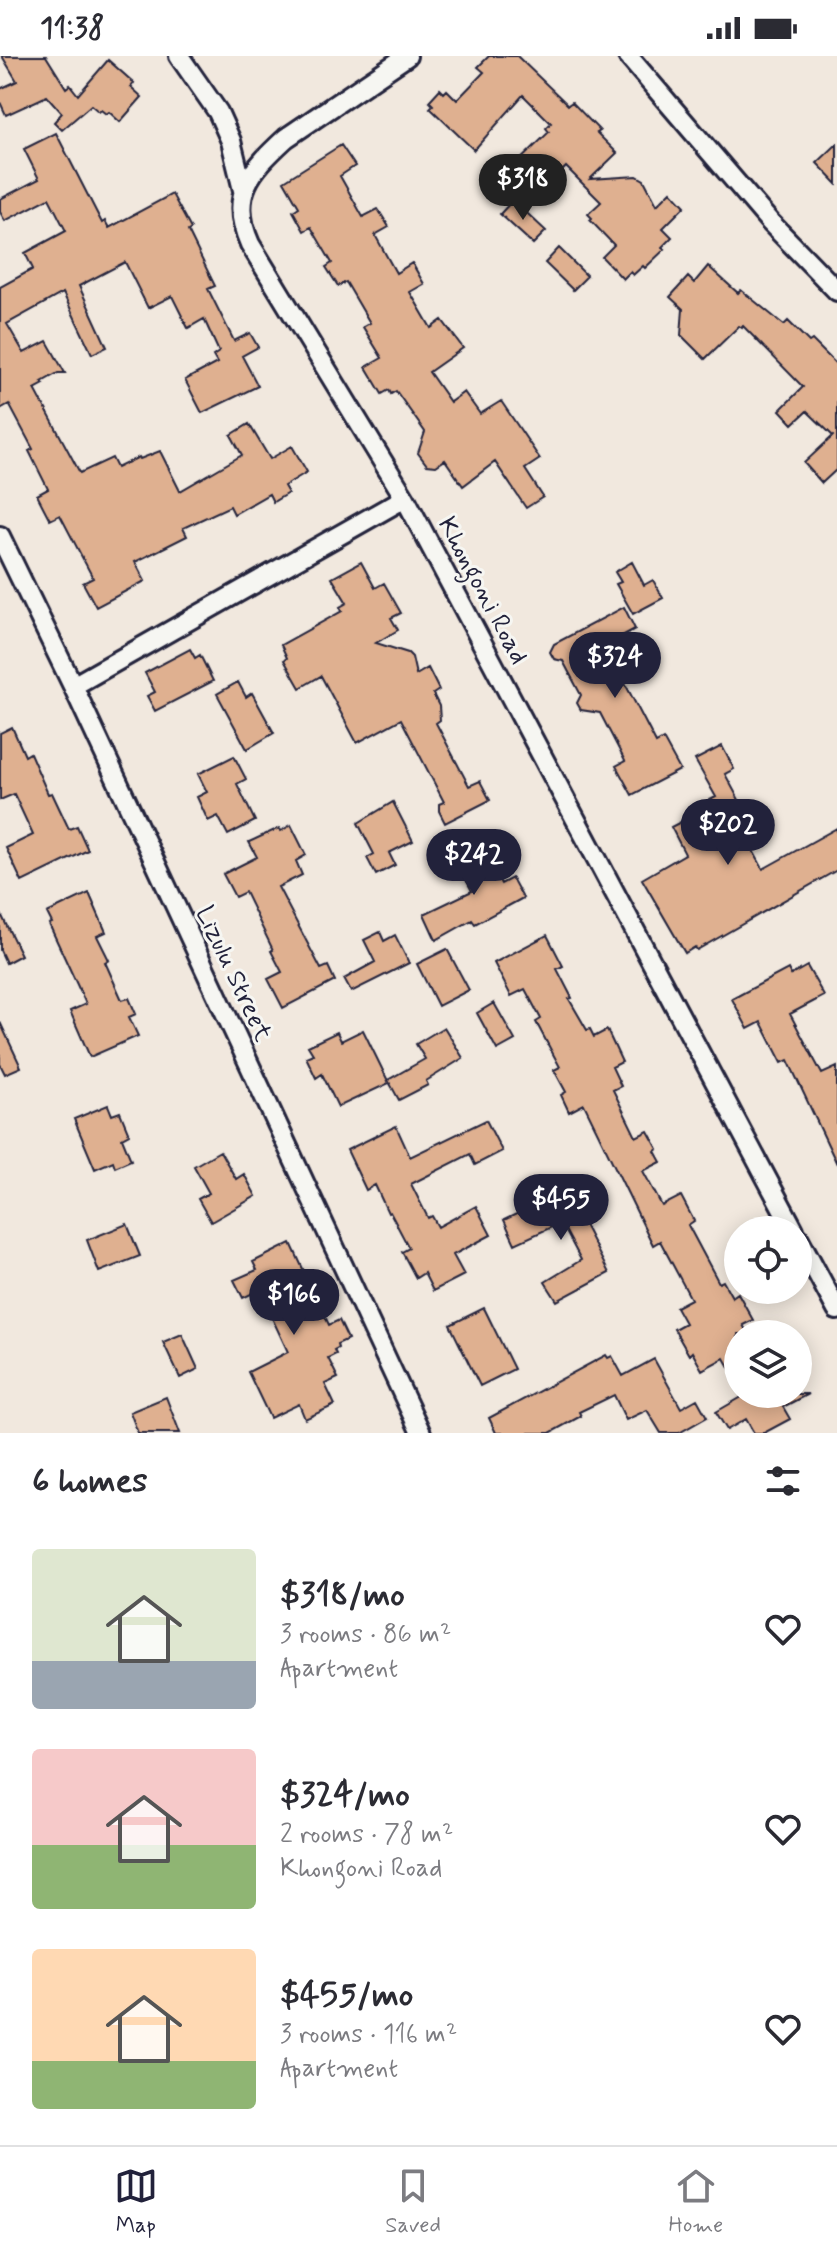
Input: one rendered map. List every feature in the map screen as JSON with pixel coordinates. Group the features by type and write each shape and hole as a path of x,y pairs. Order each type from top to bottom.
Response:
{"street":[{"name":"Khongoni Road","path":"179,56 218,112 231,141 243,190 240,208 242,225 250,244 405,498 787,1216"},
{"path":"243,190 254,171 286,138 407,56"},
{"path":"628,56 770,222 837,291"},
{"path":"73,686 405,498"},
{"name":"Lizulu Street","path":"0,536 421,1433"},
{"path":"812,1263 837,1310"}],"building":[{"path":"2,56 46,56 66,88 70,85 78,95 108,60 134,83 131,87 142,97 120,122 109,112 99,112 91,105 62,130 54,122 62,113 47,96 6,115 0,102 0,89 17,81"},
{"path":"489,56 517,56 568,105 572,102 600,131 597,133 617,153 590,179 637,176 644,180 657,205 671,191 685,206 663,228 672,237 662,247 665,249 645,268 643,266 633,275 630,272 623,279 602,257 614,245 588,214 601,202 566,167 538,196 511,169 549,132 546,128 551,123 523,95 474,150 430,108 433,105 429,101 440,89 444,93 447,90 457,100 484,72 478,67"},
{"path":"56,133 102,223 105,221 109,228 172,194 191,229 188,231 215,286 208,289 234,341 250,333 258,347 242,356 258,386 202,413 185,380 217,363 213,356 219,352 204,319 188,328 172,296 148,308 125,262 79,286 107,347 92,354 63,293 7,324 24,353 47,341 65,373 58,373 35,389 80,473 112,458 117,468 160,451 180,491 242,455 231,435 249,424 270,459 292,446 307,472 284,486 288,493 273,502 269,494 234,514 230,506 183,528 187,536 135,562 145,581 96,607 83,583 93,578 60,515 50,520 37,495 48,489 29,451 33,449 9,404 0,409 0,287 33,269 25,253 66,231 49,198 5,221 0,212 0,199 39,179 24,149"},
{"path":"837,144 837,184 817,163"},
{"path":"341,145 355,166 340,176 363,217 378,209 389,227 375,235 396,273 412,263 424,284 410,292 431,328 442,320 463,348 429,372 450,402 464,392 480,414 501,401 540,459 525,469 543,497 526,508 495,462 463,486 445,460 436,466 427,465 418,453 425,432 396,391 391,394 389,390 382,394 366,367 382,358 363,327 370,323 346,282 338,286 326,267 332,263 311,227 304,231 293,211 299,207 284,181"},
{"path":"513,200 546,231 533,244 500,214"},
{"path":"559,248 587,276 573,290 545,263"},
{"path":"708,266 738,293 741,290 784,325 788,321 837,365 837,469 822,483 804,463 833,436 807,411 793,424 780,410 803,387 743,326 739,326 705,359 681,335 683,309 670,297 688,277 694,283"},
{"path":"361,562 375,588 384,583 401,613 391,618 398,630 376,643 408,653 416,675 428,668 439,690 433,694 439,706 440,720 436,723 469,786 480,781 490,800 445,823 439,811 439,804 444,802 401,719 357,743 321,676 300,688 284,660 287,658 281,645 342,611 340,607 347,603 332,578"},
{"path":"632,562 644,585 653,580 663,598 633,614 616,584 621,582 615,572"},
{"path":"624,607 635,629 605,645 656,743 663,739 680,770 632,795 616,766 625,761 600,713 581,710 577,703 581,695 563,661 554,659 550,652 554,644"},
{"path":"190,649 195,658 200,655 213,681 155,711 147,696 155,692 145,673"},
{"path":"238,682 246,697 252,693 274,733 247,749 217,694"},
{"path":"12,727 25,756 30,753 48,794 52,793 69,829 77,826 88,850 22,882 6,848 33,835 14,794 0,800 0,733"},
{"path":"722,746 734,769 725,774 752,824 742,830 763,869 837,828 837,870 697,950 695,947 685,953 642,879 685,854 671,827 702,811 700,805 716,797 695,760"},
{"path":"234,756 246,779 237,784 255,821 228,835 218,816 208,821 197,797 207,792 198,774"},
{"path":"393,802 413,841 389,853 395,865 376,875 367,858 374,854 358,823"},
{"path":"291,825 306,855 296,861 302,875 278,887 321,969 328,966 335,981 283,1008 268,979 282,972 273,950 245,892 235,897 223,874 257,857 249,842"},
{"path":"482,848 501,884 512,878 523,898 475,924 472,920 436,940 424,914 472,891 456,861"},
{"path":"89,893 106,932 97,936 109,960 105,962 122,1000 129,998 136,1014 129,1017 138,1036 90,1057 70,1011 86,1004 49,924 52,923 47,913"},
{"path":"0,912 21,955 6,963 0,950"},
{"path":"380,932 384,941 395,935 409,963 351,992 344,979 375,962 364,940"},
{"path":"547,935 563,966 557,969 572,998 569,999 587,1030 590,1029 594,1037 607,1030 622,1062 612,1067 621,1086 613,1090 636,1137 648,1131 658,1149 655,1151 661,1162 643,1171 662,1206 681,1196 694,1221 688,1225 719,1283 724,1283 724,1304 744,1304 753,1320 724,1320 724,1358 702,1370 692,1352 689,1355 674,1329 685,1323 676,1307 691,1299 660,1241 653,1245 584,1104 569,1112 561,1095 566,1092 554,1070 560,1067 536,1022 541,1019 525,989 511,996 494,963"},
{"path":"447,949 469,990 438,1006 417,964"},
{"path":"807,966 824,996 790,1014 822,1074 837,1067 837,1164 788,1060 782,1063 761,1022 748,1029 732,999 788,969 791,975"},
{"path":"494,1003 515,1040 497,1050 477,1013"},
{"path":"0,1022 21,1067 5,1074 0,1064"},
{"path":"444,1027 463,1058 426,1081 428,1085 399,1100 388,1080 425,1059 416,1044"},
{"path":"363,1030 389,1083 338,1107 322,1074 316,1078 306,1057 313,1054 308,1046 337,1032 341,1041"},
{"path":"108,1105 112,1115 120,1112 129,1134 122,1138 131,1160 115,1167 113,1161 95,1169 74,1119"},
{"path":"486,1120 502,1151 475,1165 470,1154 411,1184 428,1218 432,1216 438,1227 476,1206 491,1235 453,1255 464,1275 433,1291 424,1273 416,1278 402,1252 409,1248 390,1212 375,1185 366,1190 347,1150 396,1126 410,1157"},
{"path":"220,1151 236,1179 244,1174 256,1196 211,1222 198,1199 209,1193 194,1166"},
{"path":"566,1190 609,1273 557,1301 545,1282 581,1260 564,1228 561,1230 558,1224 515,1244 504,1220"},
{"path":"127,1224 140,1256 99,1272 87,1240"},
{"path":"291,1243 329,1325 339,1320 348,1339 337,1344 336,1354 328,1358 338,1378 325,1384 335,1405 305,1419 299,1404 270,1418 248,1372 288,1352 259,1290 243,1298 234,1280 257,1270 253,1262"},
{"path":"484,1308 514,1369 480,1386 450,1325"},
{"path":"182,1334 198,1369 180,1378 163,1342"},
{"path":"606,1355 608,1358 612,1356 623,1376 654,1359 681,1408 697,1399 707,1417 679,1433 661,1433 647,1410 626,1420 614,1395 579,1412 581,1416 550,1433 496,1433 489,1418"},
{"path":"166,1397 180,1433 138,1433 130,1412"},
{"path":"724,1407 784,1408 790,1419 764,1433 754,1433 746,1419 727,1430 716,1412"}]}
